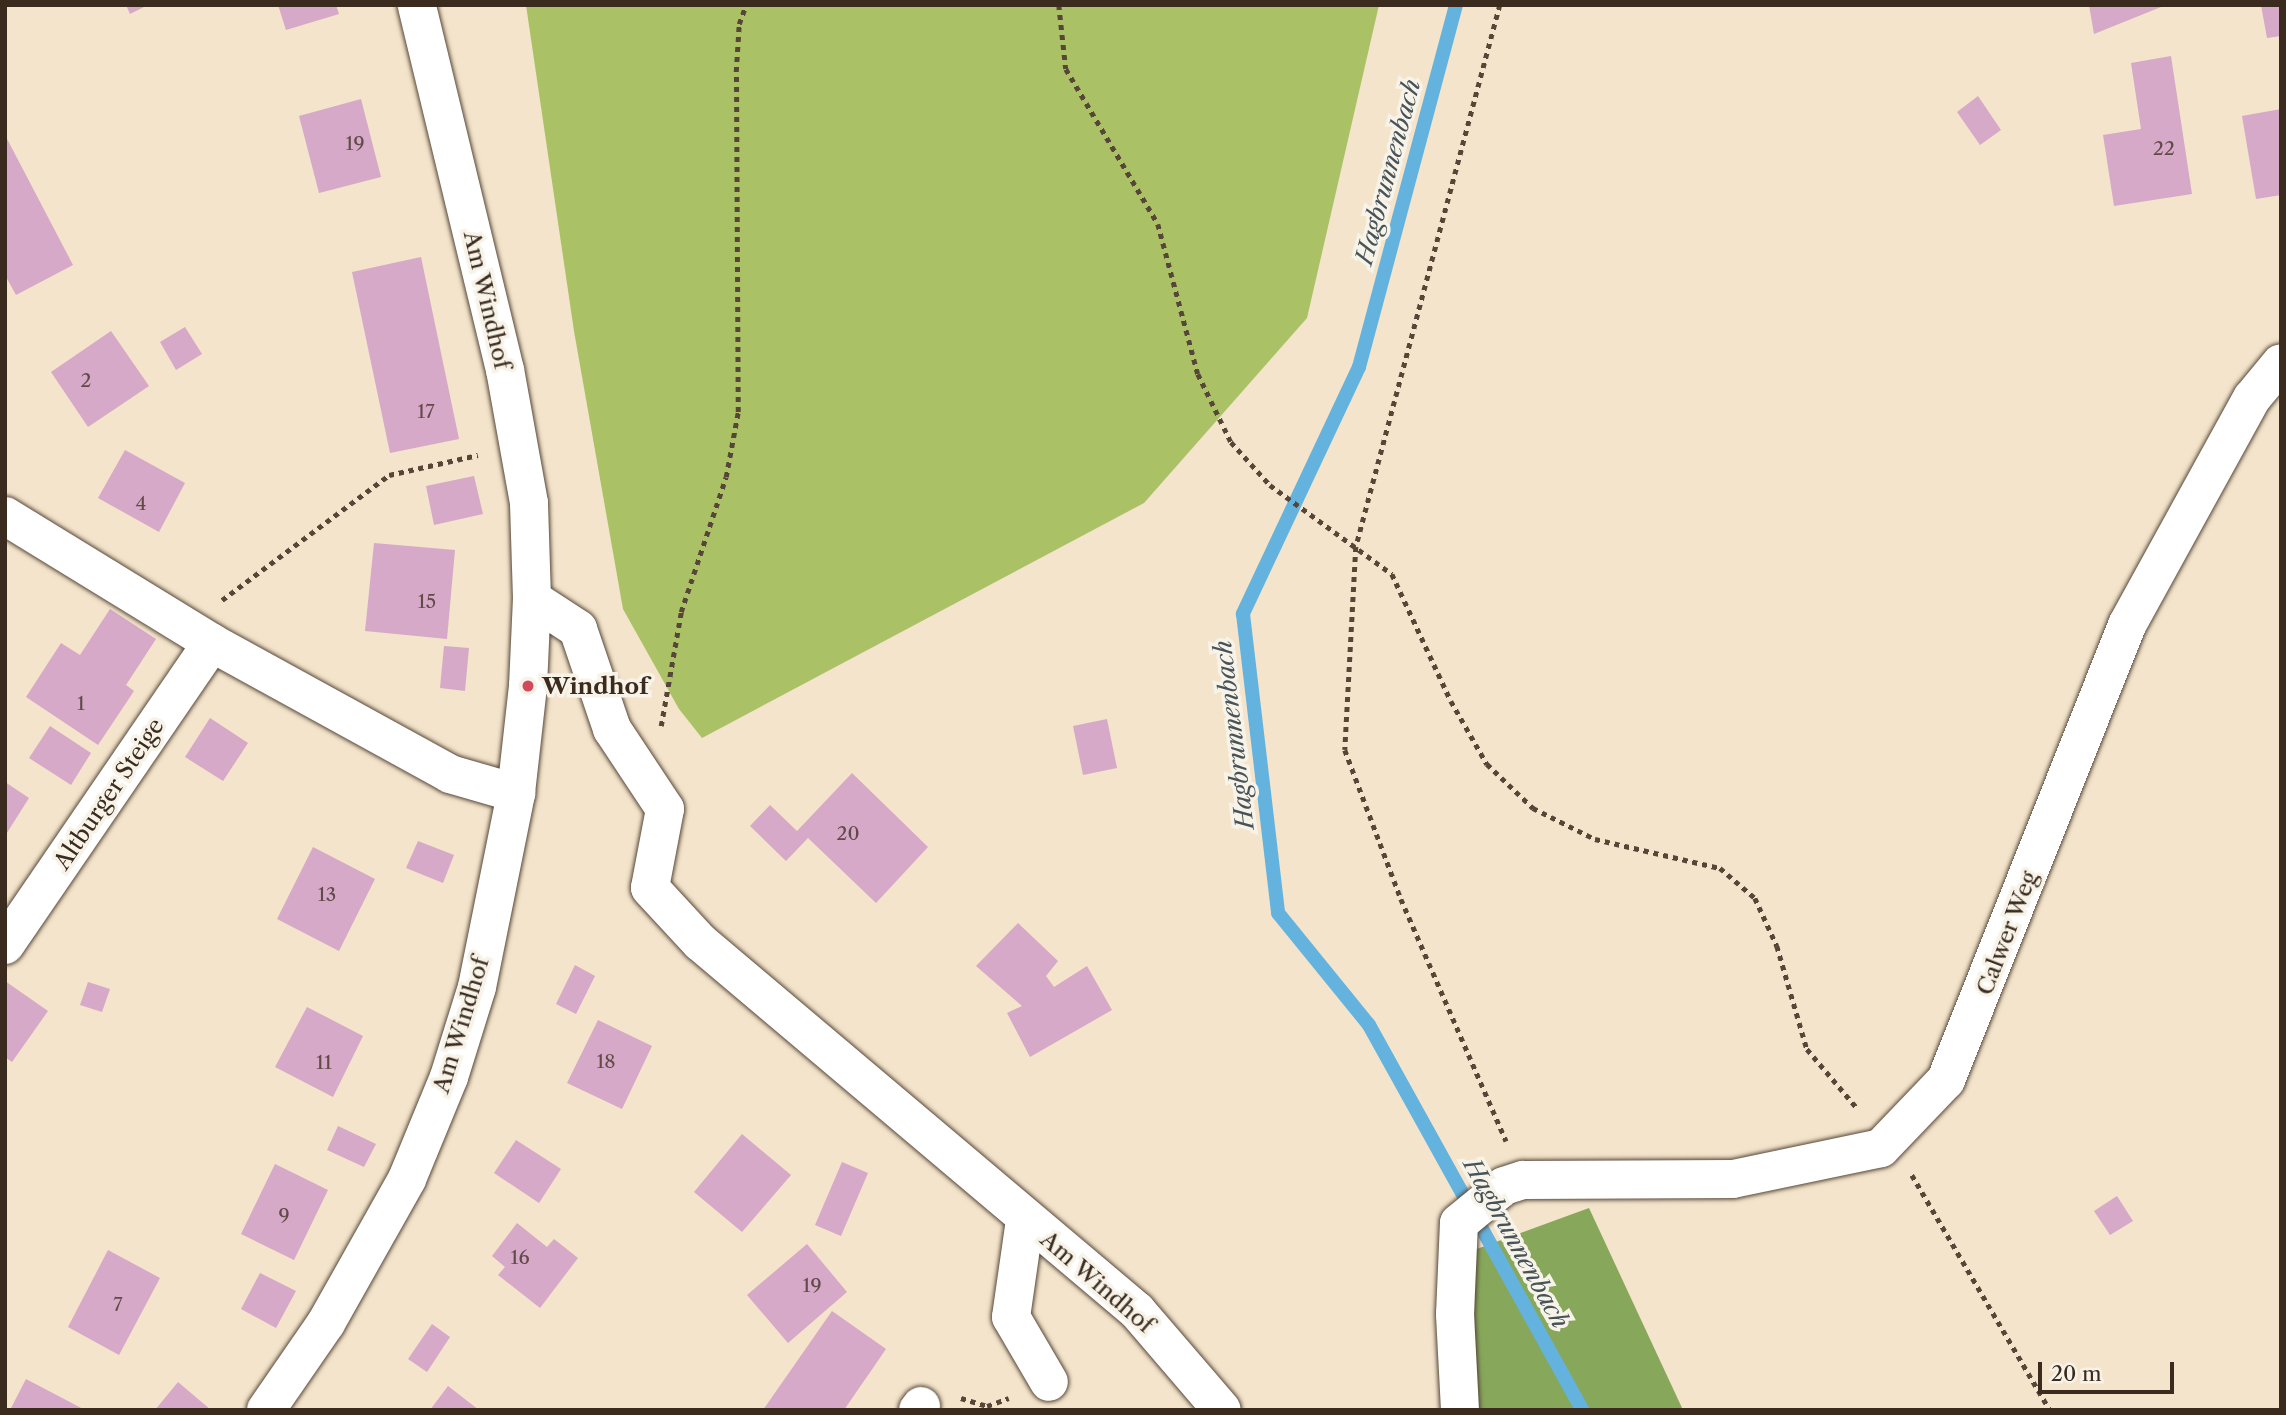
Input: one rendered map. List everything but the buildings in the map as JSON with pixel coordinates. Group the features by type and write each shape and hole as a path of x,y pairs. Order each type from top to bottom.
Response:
{"street":[{"name":"Am Windhof","path":"266,1410 326,1323 407,1179 449,1077 477,987 516,793 532,599 529,502 519,446 417,5"},
{"name":"Calwer Weg","path":"1514,1183 1733,1179 1881,1147 1897,1127 1946,1080 2127,625 2252,398 2281,363"},
{"path":"5,516 204,638 450,774 516,793"},
{"name":"Am Windhof","path":"532,599 578,629 612,729 665,809 650,888 700,942 1025,1220 1137,1311 1222,1410"},
{"name":"Altburger Steige","path":"5,945 204,638"},
{"path":"1460,1410 1455,1314 1459,1223 1514,1183"},
{"name":"Am Windhof","path":"1025,1220 1011,1317 1049,1382"}],"path":[{"path":"624,747 663,725 681,612 726,477 738,412 735,96 739,24 746,5"},
{"path":"1059,5 1066,69 1158,224 1198,374 1231,442 1270,485 1392,573 1451,701 1487,764 1533,808 1595,839 1720,868 1755,898 1777,946 1807,1049 1863,1116 1897,1127 1913,1179 2050,1410"},
{"path":"1500,5 1356,547 1345,750 1514,1183"},
{"path":"204,638 218,604 389,475 519,446"},
{"path":"931,1404 987,1406 1049,1382"}],"green space":[{"path":"526,5 1379,5 1307,318 1144,503 702,738 679,709 623,609 574,331"},
{"path":"1589,1208 1683,1410 1476,1410 1474,1250"}],"waterway":[{"name":"Hagbrunnenbach","path":"1456,5 1359,367 1243,614 1278,913 1369,1025 1582,1410"}],"place":[{"name":"Windhof","path":"528,686"}]}
